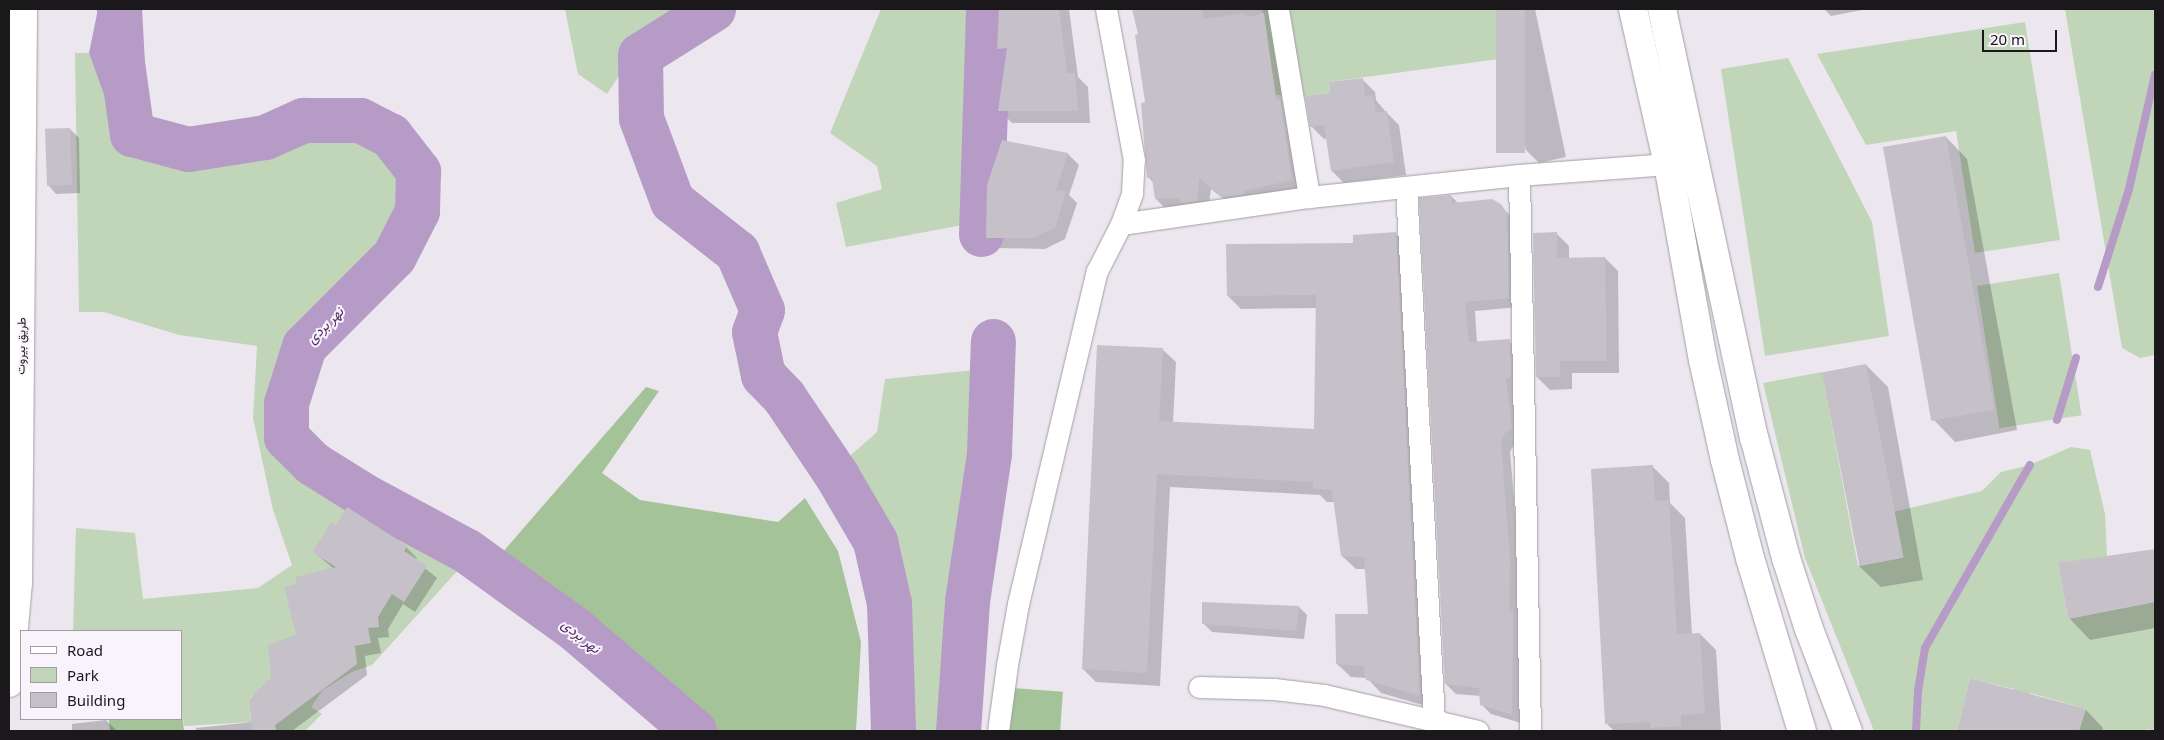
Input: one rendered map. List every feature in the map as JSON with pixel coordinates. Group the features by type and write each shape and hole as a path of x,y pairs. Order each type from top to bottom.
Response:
{"main road":[{"name":"طريق بيروت","path":"9,683 18,583 23,9"},
{"path":"1633,9 1668,164 1703,360 1725,460 1750,558 1802,731"},
{"path":"1662,9 1754,437 1789,567 1809,629 1848,731"}],"street":[{"path":"998,731 1018,604 1097,271 1111,239 1121,224 1132,193 1134,160 1106,9"},
{"path":"1278,9 1308,197"},
{"path":"1121,224 1308,197 1519,175 1668,164"},
{"path":"1519,175 1530,731"},
{"path":"1406,187 1434,721"},
{"path":"1199,687 1235,686 1307,692 1478,731"}],"green space":[{"path":"565,9 689,9 636,50 607,94 578,74"},
{"path":"881,9 983,9 978,222 846,247 836,203 882,189 877,166 830,133"},
{"path":"1262,9 1496,9 1506,58 1329,82 1330,93 1306,96 1276,95"},
{"path":"2065,9 2155,9 2155,355 2140,358 2122,348"},
{"path":"2025,22 2060,240 1975,253 1956,131 1866,145 1817,54"},
{"path":"75,53 89,53 119,133 188,149 265,137 303,120 360,120 390,135 418,171 417,211 394,256 304,346 295,346 278,437 282,463 311,473 469,558 372,665 352,672 323,690 311,707 322,714 305,731 276,731 275,725 322,690 252,696 249,700 251,722 184,726 182,711 182,630 73,630 76,528 135,533 143,599 258,588 292,565 273,510 253,418 257,346 179,335 104,312 79,312"},
{"path":"1788,58 1872,222 1889,336 1765,356 1721,69"},
{"path":"2059,273 2082,415 2000,428 1977,286"},
{"path":"985,369 956,601 946,731 895,731 893,606 876,531 834,470 877,432 885,379"},
{"path":"1822,372 1858,566 1902,558 1893,512 1982,491 2001,472 2030,465 2071,447 2090,450 2105,514 2107,556 2058,564 2068,619 2155,602 2155,731 2148,729 2147,731 2079,731 2086,709 2030,693 2020,731 2003,731 2014,689 1970,678 1957,731 1874,731 1805,558 1763,383"},
{"path":"646,387 659,391 602,473 640,500 778,522 805,498 838,551 861,642 856,731 717,731 501,554"},
{"path":"1011,688 1063,692 1060,731 1008,731"},
{"path":"182,713 184,731 110,731 109,720 182,720"}],"shaded area":[{"path":"98,9 119,9 122,63 132,134 188,149 118,133 89,53"}],"building":[{"path":"999,9 1059,9 1067,73 1075,73 1078,111 998,111 1007,48 997,49"},
{"path":"1132,9 1202,9 1204,19 1243,13 1250,17 1264,13 1276,100 1280,100 1292,180 1244,191 1244,194 1222,197 1199,178 1197,201 1180,203 1179,198 1155,199 1152,178 1147,178 1141,103 1145,102 1135,35 1138,34"},
{"path":"1496,9 1525,9 1525,153 1496,153"},
{"path":"1363,78 1365,96 1373,95 1376,113 1387,111 1394,162 1331,171 1324,125 1310,127 1305,96 1330,93 1329,82"},
{"path":"70,128 72,185 47,186 45,129"},
{"path":"1946,136 1994,410 1931,421 1883,147"},
{"path":"1002,140 1068,153 1056,190 1066,191 1055,228 1033,238 986,238 987,185"},
{"path":"1451,195 1452,203 1492,199 1501,204 1507,213 1509,298 1465,302 1469,342 1510,339 1511,378 1506,378 1512,428 1505,433 1501,442 1510,558 1509,611 1513,611 1512,715 1480,705 1479,688 1445,684 1419,198"},
{"path":"1396,232 1420,696 1366,680 1363,666 1336,664 1335,614 1368,614 1364,557 1341,556 1332,490 1313,489 1313,482 1157,474 1147,673 1082,669 1097,345 1163,348 1159,421 1314,429 1316,295 1227,296 1226,244 1353,243 1353,235"},
{"path":"1557,232 1557,258 1605,257 1607,361 1560,361 1560,377 1536,377 1533,233"},
{"path":"1866,364 1904,557 1859,566 1822,373"},
{"path":"1653,465 1655,501 1669,500 1677,634 1700,633 1705,714 1681,715 1681,726 1650,728 1650,722 1605,724 1591,469"},
{"path":"347,507 407,546 404,551 427,566 404,602 392,594 378,617 379,627 368,628 371,643 355,646 357,664 275,725 276,731 252,731 249,700 271,677 268,645 296,635 284,587 297,584 295,577 336,567 312,552 331,523 336,525"},
{"path":"2155,549 2155,602 2068,619 2058,563"},
{"path":"1202,602 1299,606 1296,631 1202,624"},
{"path":"1970,678 2086,709 2079,731 1957,731"}],"waterway":[{"name":"نهر بردى","path":"119,9 122,63 132,134 188,149 265,137 303,120 360,120 390,135 418,171 417,211 394,256 304,346 286,403 286,437 312,463 363,495 467,551 575,629 694,731"},
{"path":"713,9 640,55 641,118 672,201 737,252 762,310 754,332 763,375 784,397 837,476 875,541 889,603 893,731"},
{"path":"981,234 988,9"},
{"path":"2098,287 2129,189 2155,75"},
{"path":"958,731 967,601 989,453 993,341"},
{"path":"2057,420 2076,358"},
{"path":"1916,731 1918,691 1925,648 2030,465"}]}
